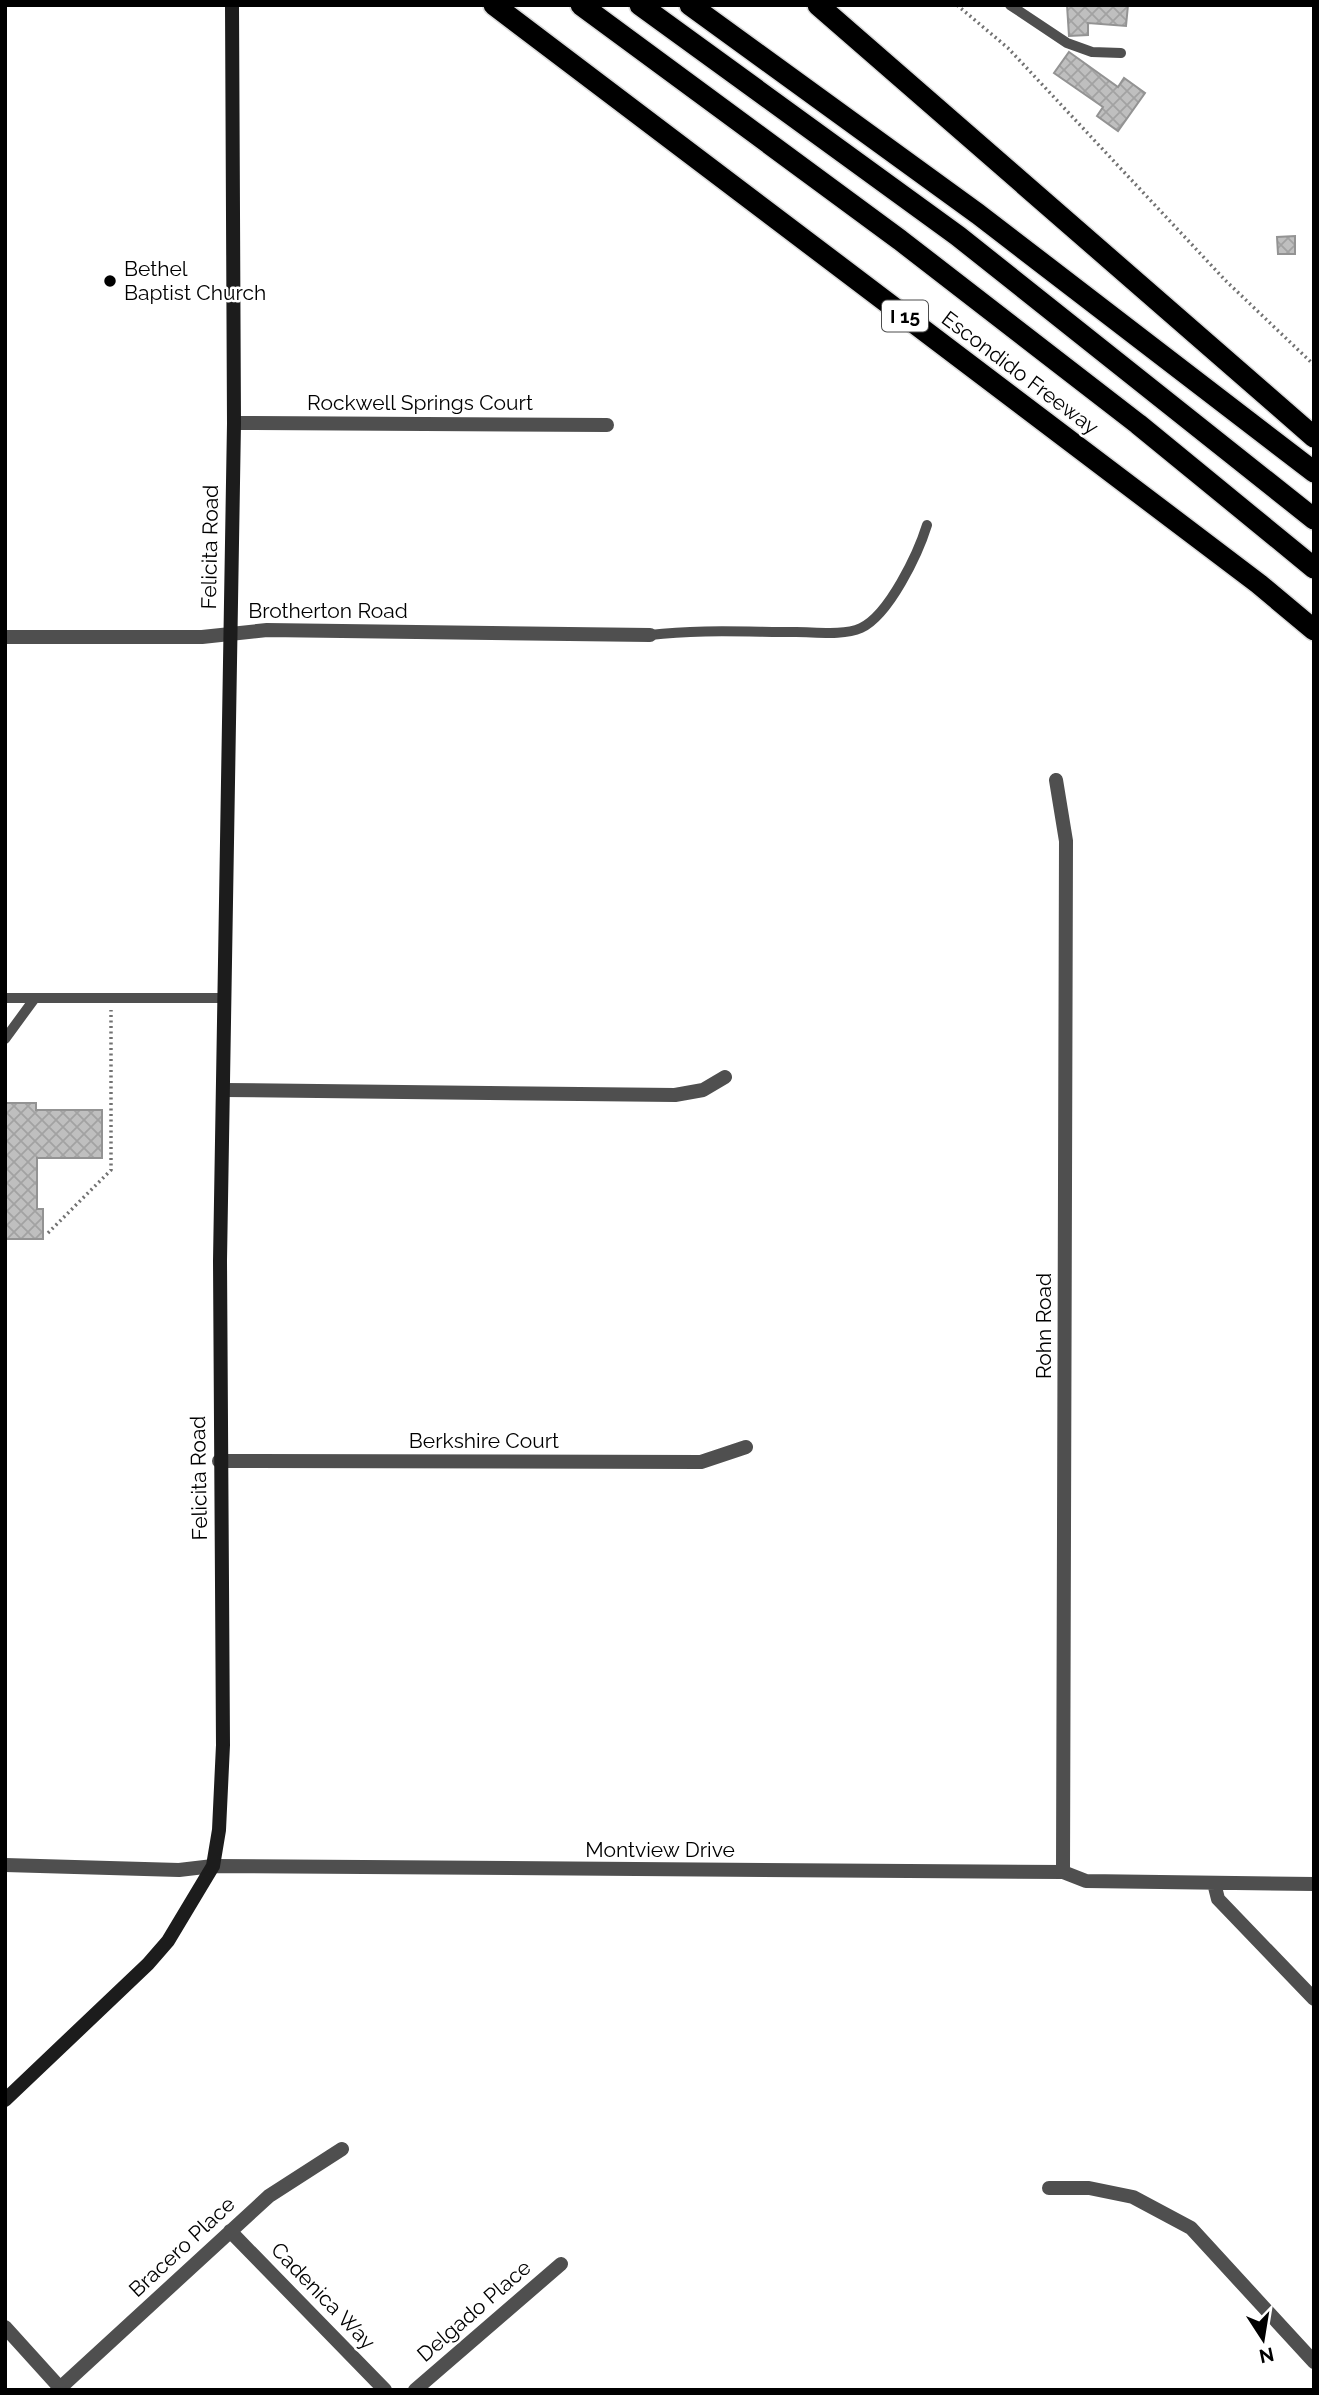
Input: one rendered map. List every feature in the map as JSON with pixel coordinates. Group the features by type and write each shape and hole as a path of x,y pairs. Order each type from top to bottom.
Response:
{"highway":[{"name":"Escondido Freeway","path":"494,5 1259,584 1314,630"},
{"path":"581,5 900,240 1138,424 1314,568"},
{"path":"640,5 958,236 1314,519"},
{"path":"690,5 978,214 1314,472"},
{"path":"818,5 1314,436"}],"main road":[{"name":"Felicita Road","path":"214,1866 219,1830 225,1657 219,1461 234,423 232,5"},
{"path":"5,2099 148,1964 168,1941 214,1866"}],"street":[{"name":"Rockwell Springs Court","path":"234,423 607,425"},
{"name":"Brotherton Road","path":"5,637 202,637 267,630 650,635"},
{"name":"Rohn Road","path":"1056,780 1066,841 1063,1872"},
{"path":"223,1090 675,1095 703,1090 725,1077"},
{"name":"Berkshire Court","path":"219,1461 701,1462 746,1447"},
{"name":"Montview Drive","path":"5,1865 178,1870 214,1866 1063,1872 1086,1881 1314,1884"},
{"path":"1214,1883 1218,1899 1314,1999"},
{"name":"Bracero Place","path":"61,2389 269,2196 342,2149"},
{"path":"1049,2188 1089,2188 1133,2197 1191,2228 1314,2362"},
{"name":"Cadenica Way","path":"230,2231 385,2390"},
{"name":"Delgado Place","path":"415,2390 561,2264"},
{"path":"5,2328 61,2389"}],"lane":[{"path":"1010,5 1067,43 1092,52 1122,52"},
{"path":"650,635 681,631 829,632 860,629 876,618 901,582 920,547 928,525"},
{"path":"5,998 225,998"},
{"path":"5,1039 35,998"}],"path":[{"path":"957,5 1008,47 1225,280 1314,365"},
{"path":"48,1233 111,1170 110,998"}],"building":[{"path":"1067,5 1128,5 1126,26 1088,23 1088,35 1069,36"},
{"path":"1069,52 1118,87 1124,78 1145,93 1118,131 1097,116 1103,107 1054,73"},
{"path":"1295,236 1295,254 1278,254 1277,237"},
{"path":"5,1103 36,1103 36,1110 102,1110 102,1158 37,1158 37,1209 43,1209 43,1239 5,1239"}],"place":[{"name":"Bethel Baptist Church","path":"110,281"}]}
